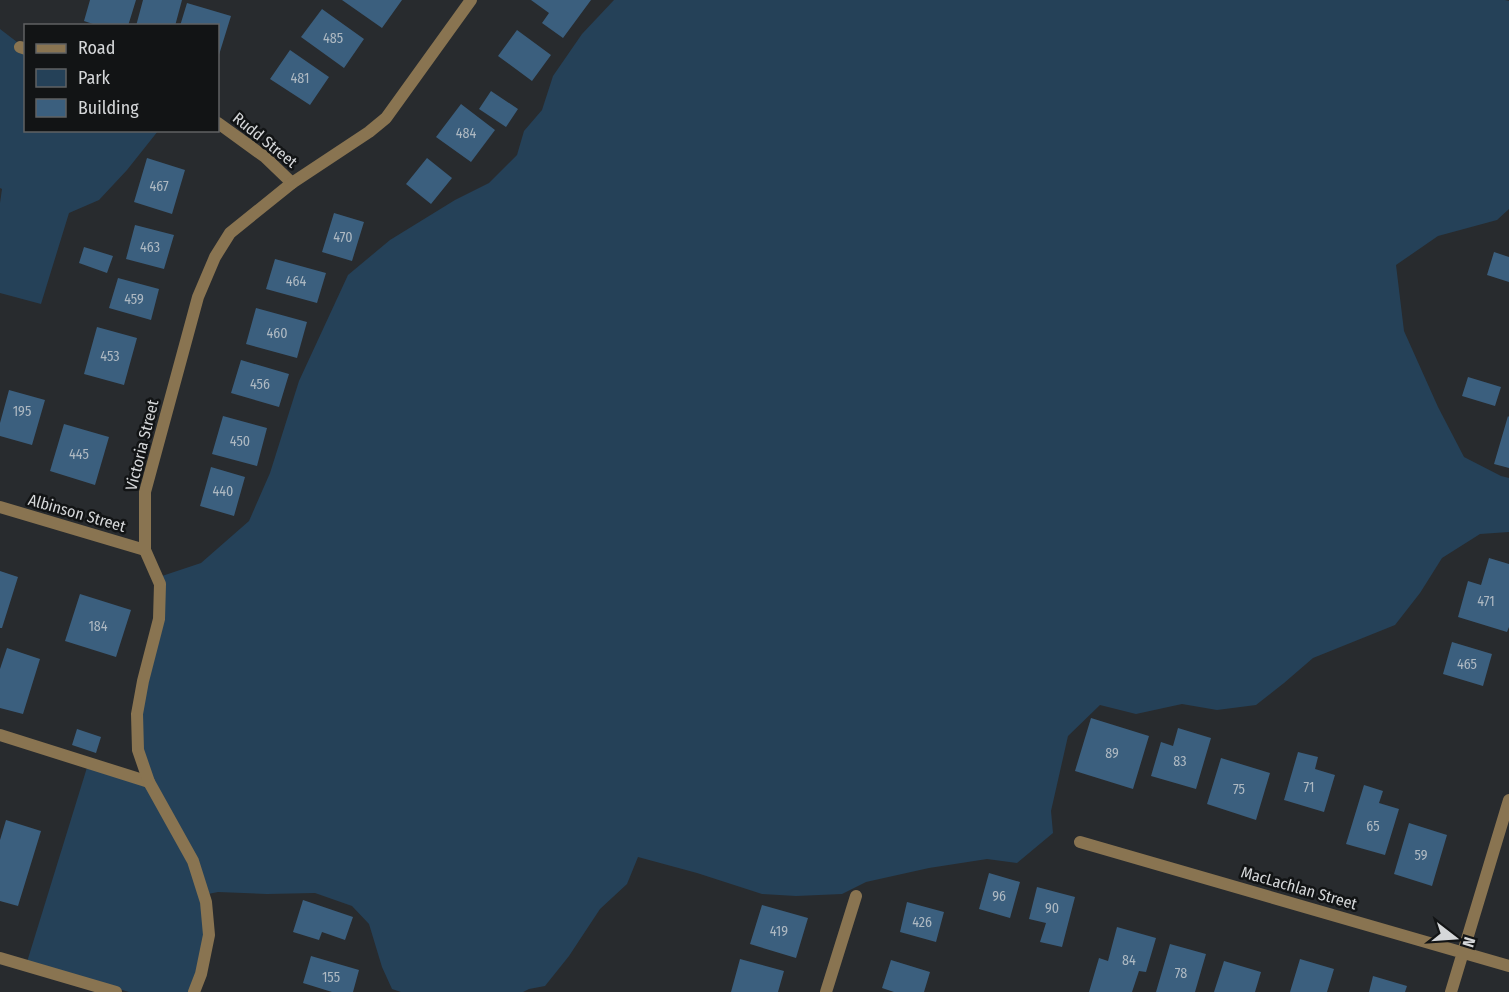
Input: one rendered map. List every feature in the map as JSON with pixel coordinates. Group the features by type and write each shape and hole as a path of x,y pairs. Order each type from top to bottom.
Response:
{"street":[{"name":"Victoria Street","path":"194,992 201,974 209,935 206,902 193,861 149,782 138,750 137,714 159,619 160,584 145,550 145,492 198,297 215,256 230,233 292,183 369,132 386,118 471,0"},
{"name":"Rudd Street","path":"219,124 265,158 292,183"},
{"name":"Albinson Street","path":"0,507 145,550"},
{"path":"0,735 149,782"},
{"path":"1451,992 1509,800"},
{"name":"MacLachlan Street","path":"1080,842 1509,966"},
{"path":"826,992 856,896"},
{"path":"0,958 116,992"}],"green space":[{"path":"614,0 1509,1 1509,209 1497,220 1438,236 1396,265 1404,331 1438,407 1464,457 1509,478 1509,532 1480,534 1442,558 1420,593 1395,625 1313,658 1256,705 1217,710 1182,704 1136,714 1100,705 1068,736 1051,811 1053,833 1017,863 987,859 929,868 866,882 842,894 796,896 762,894 638,857 627,884 600,909 569,956 545,986 523,992 401,992 392,989 382,967 369,924 352,906 315,893 218,892 208,894 199,992 129,992 27,962 89,761 151,780 140,748 145,681 159,577 201,563 249,521 270,473 299,381 348,275 390,240 455,200 489,183 517,155 524,131 542,110 553,76 582,34"},
{"path":"0,29 17,42 24,44 24,132 157,132 99,200 69,213 41,304 0,293 2,189 0,188"}],"building":[{"path":"90,0 136,0 129,24 93,24 84,21"},
{"path":"143,0 182,0 176,24 137,24"},
{"path":"342,0 402,0 382,28"},
{"path":"531,0 591,0 563,38 542,23 549,13"},
{"path":"187,3 231,16 219,55 219,24 181,24"},
{"path":"322,9 364,39 344,68 301,37"},
{"path":"517,30 551,55 532,81 498,56"},
{"path":"290,50 329,77 310,105 270,79"},
{"path":"491,91 518,109 506,127 479,109"},
{"path":"461,104 495,130 471,162 436,137"},
{"path":"147,158 185,170 172,214 134,202"},
{"path":"427,158 452,178 431,204 406,184"},
{"path":"334,213 364,222 352,261 322,252"},
{"path":"135,225 174,235 164,269 126,259"},
{"path":"84,247 113,256 107,273 79,263"},
{"path":"1494,252 1509,257 1509,282 1487,275"},
{"path":"275,259 326,273 317,303 266,289"},
{"path":"118,278 159,289 151,320 109,308"},
{"path":"256,308 307,322 297,358 246,344"},
{"path":"97,327 137,338 124,385 84,374"},
{"path":"241,360 289,374 279,407 231,393"},
{"path":"1468,377 1501,387 1495,406 1462,396"},
{"path":"9,390 45,400 32,445 0,436 0,423"},
{"path":"223,416 267,428 257,466 212,454"},
{"path":"1509,417 1509,468 1494,464"},
{"path":"64,424 109,437 95,485 50,471"},
{"path":"211,467 245,477 234,516 200,506"},
{"path":"1489,558 1509,564 1509,627 1507,632 1458,617 1468,581 1481,585"},
{"path":"0,571 18,577 2,628 0,628"},
{"path":"80,594 131,610 116,657 65,641"},
{"path":"1452,642 1492,654 1483,686 1443,674"},
{"path":"7,648 40,659 23,714 0,708 0,669"},
{"path":"1091,718 1149,736 1133,789 1075,771"},
{"path":"1178,728 1211,738 1196,789 1151,776 1161,742 1173,746"},
{"path":"77,729 101,737 96,753 72,745"},
{"path":"1298,752 1318,757 1315,769 1335,775 1324,812 1284,800"},
{"path":"1221,758 1270,773 1256,820 1207,804"},
{"path":"1364,785 1383,791 1379,803 1399,809 1385,855 1346,844"},
{"path":"6,820 41,831 18,906 0,901 0,840"},
{"path":"1409,823 1447,835 1432,886 1394,874"},
{"path":"989,873 1020,882 1010,918 979,909"},
{"path":"1037,887 1075,897 1062,947 1040,942 1046,923 1029,919"},
{"path":"303,900 353,917 345,940 322,932 319,940 293,932"},
{"path":"907,902 944,912 936,942 900,932"},
{"path":"762,905 808,918 796,958 750,944"},
{"path":"1117,927 1156,938 1146,972 1139,971 1132,992 1089,992 1099,958 1108,961"},
{"path":"1170,944 1206,954 1195,992 1156,992"},
{"path":"311,956 359,970 353,992 332,992 303,983"},
{"path":"740,959 784,971 778,992 731,992"},
{"path":"1300,959 1334,969 1327,992 1290,992"},
{"path":"891,960 930,972 924,992 894,992 882,988"},
{"path":"1224,961 1261,972 1255,992 1214,992"},
{"path":"1373,976 1407,986 1405,992 1369,992"}]}
